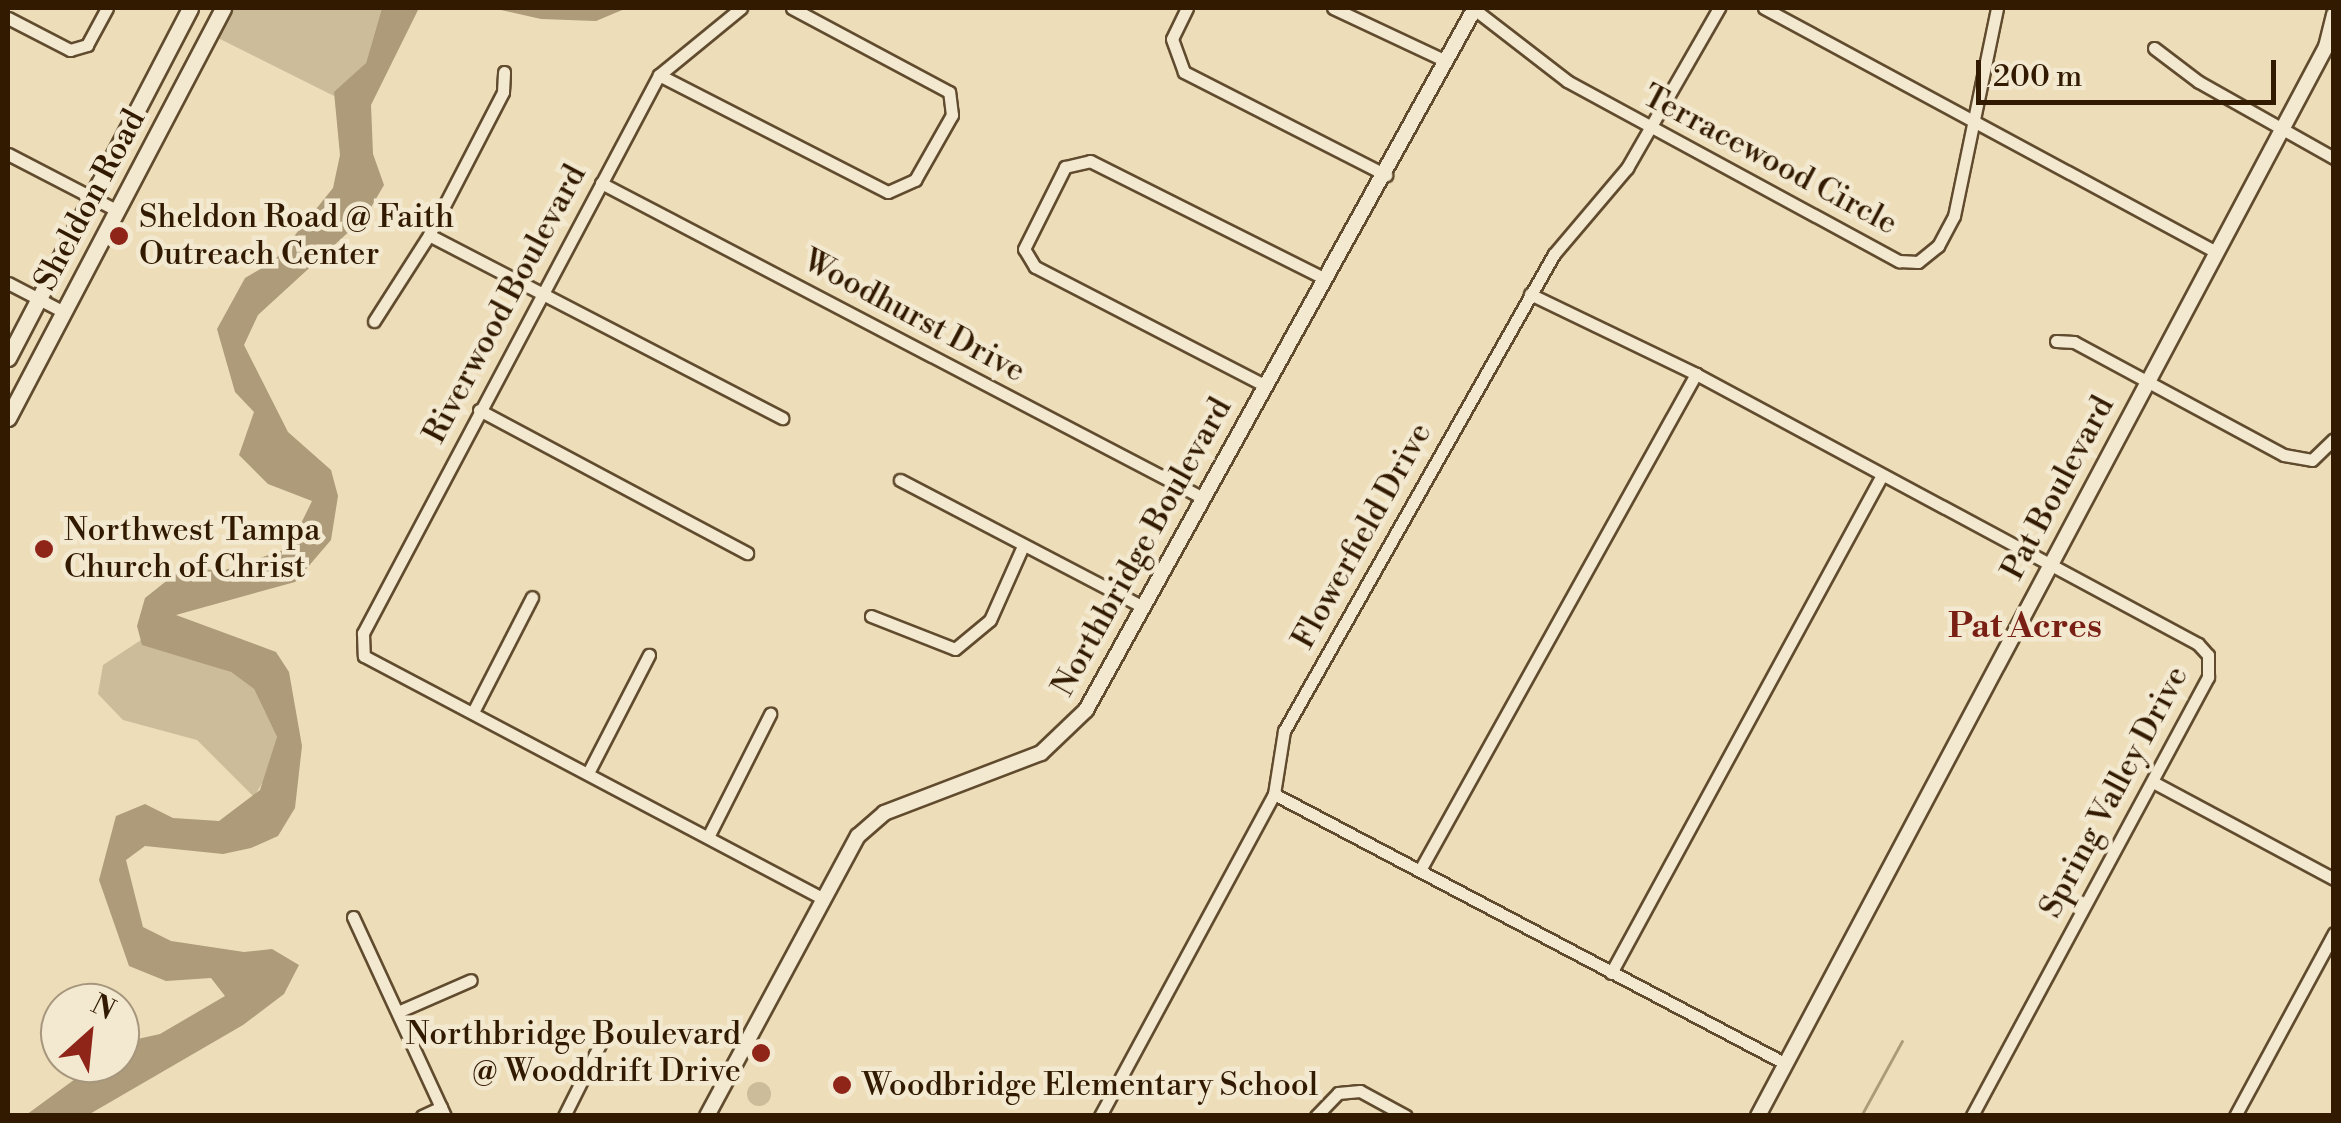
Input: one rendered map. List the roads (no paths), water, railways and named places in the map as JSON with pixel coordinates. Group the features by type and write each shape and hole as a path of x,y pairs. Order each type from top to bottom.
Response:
{"main road":[{"name":"Sheldon Road","path":"8,358 190,8"},
{"name":"Sheldon Road","path":"8,418 223,8"}],"street":[{"path":"8,18 70,50 87,45 106,8"},
{"name":"Riverwood Boulevard","path":"474,712 364,656 363,633 659,75 741,8"},
{"path":"659,75 888,192 915,180 952,115 948,92 792,8"},
{"path":"1188,8 1172,39 1184,72 1386,175"},
{"path":"1333,8 1444,60"},
{"name":"Northbridge Boulevard","path":"708,1116 820,896 858,836 884,813 1007,771 1065,734 1086,710 1201,497 1386,175 1475,8"},
{"name":"Terracewood Circle","path":"1475,8 1567,80 1899,261 1918,262 1938,246 1954,216 1997,8"},
{"name":"Flowerfield Drive","path":"1100,1116 1274,794 1284,731 1554,254 1627,168 1719,8"},
{"path":"1764,8 2216,252"},
{"name":"Pat Boulevard","path":"1758,1116 2146,379 2330,44 2334,14"},
{"path":"2154,48 2170,64 2280,131 2334,158"},
{"path":"374,321 429,234 503,92 504,72"},
{"path":"8,154 116,210"},
{"path":"1264,385 1035,268 1024,249 1065,166 1090,161 1324,278"},
{"name":"Woodhurst Drive","path":"601,183 1201,497"},
{"path":"429,234 782,418"},
{"path":"8,283 62,311"},
{"path":"1530,294 1696,374 2048,566"},
{"path":"2056,341 2074,342 2284,455 2312,460 2334,439"},
{"path":"1420,870 1696,374"},
{"path":"479,410 747,553"},
{"path":"1611,973 1881,477"},
{"path":"900,480 1143,608"},
{"path":"871,616 955,649 990,620 1022,546"},
{"name":"Spring Valley Drive","path":"1972,1116 2208,677 2208,656 2198,644 2048,566"},
{"path":"532,596 474,712 820,896"},
{"path":"588,774 650,655"},
{"path":"710,836 770,714"},
{"path":"2153,782 2334,879"},
{"path":"1274,794 1786,1064"},
{"path":"353,917 400,1011 443,1111 422,1116"},
{"path":"2235,1116 2334,933"},
{"path":"400,1011 470,980"},
{"path":"564,1116 604,1036"},
{"path":"1316,1116 1338,1092 1360,1091 1406,1116"}],"waterway":[{"path":"1861,1116 1902,1041"}],"place":[{"name":"Sheldon Road @ Faith Outreach Center","path":"119,236"},
{"name":"Northwest Tampa Church of Christ","path":"44,549"},
{"name":"Northbridge Boulevard @ Wooddrift Drive","path":"761,1053"},
{"name":"Woodbridge Elementary School","path":"842,1085"}],"district":[{"name":"Pat Acres","path":"2025,627"}]}
